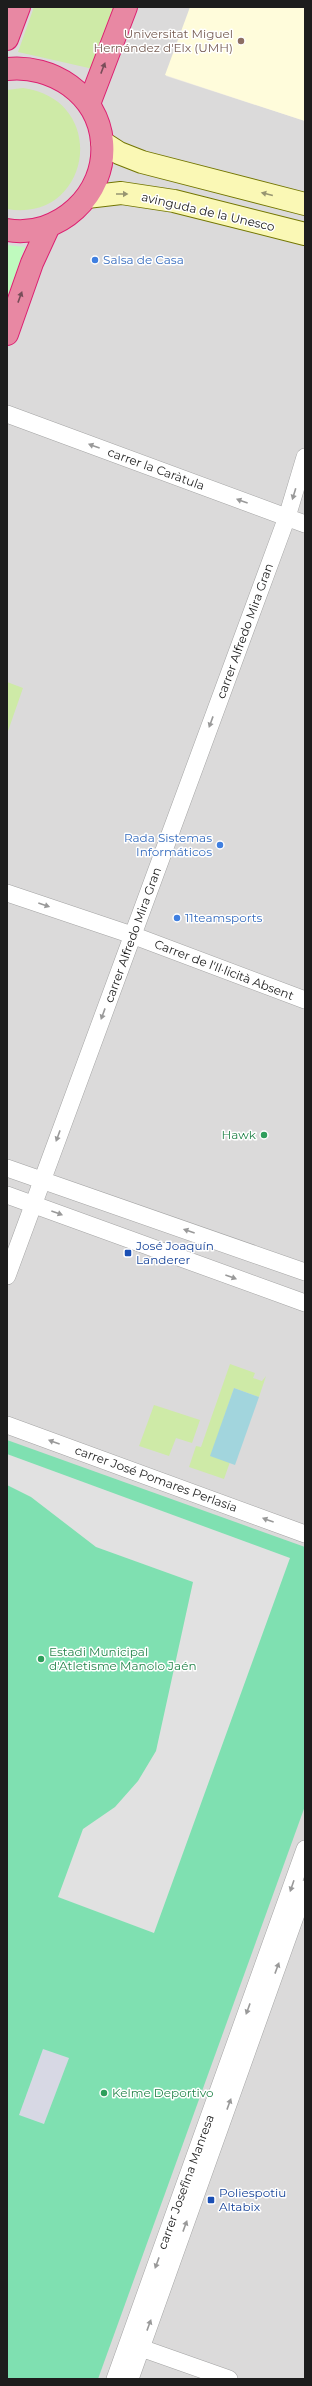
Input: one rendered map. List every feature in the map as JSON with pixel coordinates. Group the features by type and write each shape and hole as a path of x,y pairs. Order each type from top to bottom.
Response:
{"highway":[{"path":"7,39 19,7"},
{"path":"89,104 126,7"},
{"path":"7,69 31,68 53,74 73,86 89,104 98,122 102,142 102,161 96,180 87,197 64,219 50,226 32,231 7,230"},
{"path":"7,334 32,263 50,226"}],"main road":[{"path":"102,142 119,153 142,162 305,204"},
{"name":"avinguda de la Unesco","path":"87,197 121,193 174,201 305,234"}],"street":[{"name":"carrer la Caràtula","path":"7,414 305,524"},
{"name":"carrer Alfredo Mira Gran","path":"7,1276 287,517 305,457"},
{"name":"Carrer de l'Il·licità Absent","path":"7,893 132,936 305,1000"},
{"path":"7,1168 305,1272"},
{"path":"7,1195 305,1304"},
{"name":"carrer José Pomares Perlasia","path":"7,1425 305,1534"},
{"name":"carrer Josefina Manresa","path":"115,2379 305,1849"},
{"name":"carrer Josefina Manresa","path":"130,2379 305,1889"},
{"path":"141,2348 229,2379"}],"shaded area":[{"path":"7,7 192,7 166,76 305,121 305,2379 7,2379"},
{"name":"Universitat Miguel Hernández d'Elx (UMH)","path":"190,7 305,7 305,121 165,75"},
{"path":"7,1454 290,1558 154,1933 58,1897 83,1829 115,1807 138,1781 156,1751 193,1582 96,1547 31,1497 7,1485"},
{"path":"43,2049 69,2058 44,2124 19,2115"}],"green space":[{"path":"34,7 125,7 102,71 18,52"},
{"path":"23,88 51,97 69,114 79,136 80,159 72,180 57,198 35,209 7,209 7,90"},
{"path":"7,245 25,247 7,298"},
{"path":"7,682 23,688 7,734"},
{"path":"230,1364 255,1373 253,1378 262,1381 266,1376 259,1397 234,1388 211,1456 230,1462 224,1479 189,1467 196,1446 201,1447"},
{"path":"154,1405 200,1420 192,1443 176,1438 169,1456 139,1446"},
{"name":"Kelme Deportivo","path":"7,1440 305,1547 305,1806 98,2379 7,2379"}],"water":[{"path":"234,1388 259,1397 235,1465 210,1456"}],"place":[{"name":"Universitat Miguel Hernández d'Elx (UMH)","path":"241,41"},
{"name":"Salsa de Casa","path":"95,260"},
{"name":"Rada Sistemas Informáticos","path":"220,845"},
{"name":"11teamsports","path":"177,918"},
{"name":"Hawk","path":"264,1135"},
{"name":"José Joaquín Landerer","path":"128,1253"},
{"name":"Estadi Municipal d'Atletisme Manolo Jaén","path":"41,1659"},
{"name":"Kelme Deportivo","path":"104,2093"},
{"name":"Poliespotiu Altabix","path":"211,2200"}]}
